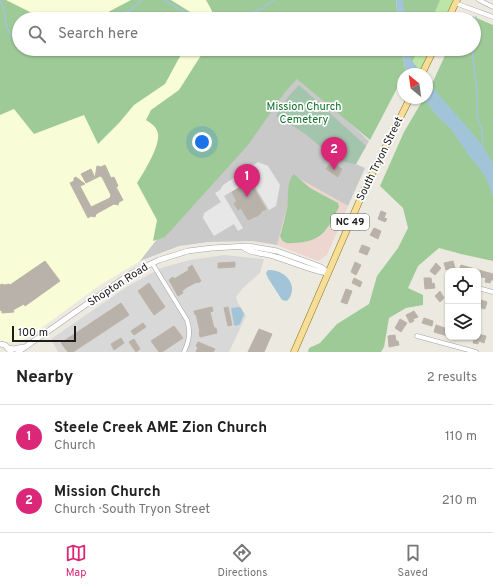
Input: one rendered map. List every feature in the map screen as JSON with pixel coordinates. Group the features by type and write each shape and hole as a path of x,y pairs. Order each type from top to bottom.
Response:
{"main road":[{"path":"451,12 456,1"},
{"path":"425,68 431,56"},
{"name":"South Tryon Street","path":"294,352 365,188 407,104"}],"street":[{"path":"479,0 493,7"},
{"path":"456,1 493,17"},
{"name":"Shopton Road","path":"18,352 130,274 152,263 188,251 248,246 277,252 321,268 328,273"},
{"path":"152,263 188,320 190,336 184,352"},
{"path":"481,289 493,292"},
{"path":"418,336 476,352"},
{"path":"0,344 10,350"},
{"name":"Shopton Road","path":"10,350 27,346"}],"shaded area":[{"path":"0,0 358,0 348,12 12,12 12,56 300,56 140,261 100,285 29,337 16,343 0,341"},
{"path":"300,56 305,56 303,79 369,141 356,164 365,168 348,206 295,176 277,245 252,241 208,242 179,246 140,261"},
{"path":"258,162 268,166 280,185 276,206 269,210 251,180 224,196 243,228 238,231 234,224 214,236 203,218 204,213 221,202 215,193 220,190 223,185"},
{"path":"295,175 348,206 327,255 318,261 277,245"},
{"path":"224,255 264,259 260,273 243,288 236,297 246,316 229,352 58,352 51,339 128,286 161,268 190,260"}],"green space":[{"path":"0,0 6,0 30,12 12,12 12,56 180,56 165,84 134,105 98,144 84,115 34,134 14,109 0,115"},
{"path":"131,0 171,0 190,12 108,12"},
{"path":"206,0 396,0 397,12 212,12"},
{"path":"399,0 457,0 451,12 401,12"},
{"path":"399,0 440,0 435,12 401,12"},
{"path":"481,20 493,25 493,261 439,248 418,266 408,288 423,295 423,305 406,308 389,318 384,347 381,352 308,352 309,348 320,343 337,324 369,304 377,276 398,248 408,228 403,208 380,186 404,132 420,104 433,104 433,82 445,56 481,56"},
{"path":"201,56 403,56 405,68 397,68 397,88 370,140 297,79 285,92 248,145 165,237 153,241 157,220 137,183 151,159 157,145 158,134 156,129 146,120 151,110 179,90"},
{"path":"408,56 415,56 411,65"},
{"path":"409,56 431,56 424,68 414,68"},
{"name":"Mission Church Cemetery","path":"299,85 366,146 356,164 348,163 334,156 301,131 276,116 288,97"},
{"path":"294,174 310,188 338,203 339,207 326,229 317,238 302,242 288,243 284,242 280,236 287,208 289,185 291,177"}],"water":[{"path":"396,0 403,0 404,12 397,12"},
{"path":"403,56 410,56 418,68 405,68"},
{"path":"433,88 479,141 493,162 493,198 487,180 478,166 469,156 451,129 436,115 428,104 433,104"},
{"path":"268,270 280,272 289,280 292,290 291,296 287,301 282,300 268,278 266,273"},
{"path":"239,307 244,314 240,324 236,326 234,325 231,308"}],"building":[{"path":"331,162 342,169 338,177 326,169"},
{"path":"105,165 111,178 114,177 118,186 116,187 123,200 119,202 118,205 114,204 96,214 95,217 91,216 88,218 70,183 74,181 74,178 76,177 85,184 80,186 91,207 110,198 111,195 102,177 100,176 86,183 81,174 91,169 95,178 97,166 101,167"},
{"path":"250,182 266,209 259,215 248,220 241,208 238,210 234,203 237,202 232,192"},
{"path":"381,211 386,213 384,218 387,219 385,222 378,219"},
{"path":"374,228 381,231 378,239 370,235"},
{"path":"362,245 370,248 367,255 359,252"},
{"path":"45,261 60,281 25,306 24,304 13,310 14,312 2,313 0,310 1,284 10,285"},
{"path":"453,261 455,268 445,268 444,263"},
{"path":"235,262 235,267 218,268 218,263"},
{"path":"355,262 361,265 356,275 351,272"},
{"path":"436,263 441,268 435,275 430,271"},
{"path":"192,265 201,281 187,287 182,291 183,293 178,296 169,280 173,277 174,279 189,270 188,268"},
{"path":"461,265 472,268 460,268"},
{"path":"481,271 493,274 493,280 491,280 490,283 485,282 486,278 481,277"},
{"path":"354,278 362,282 360,287 352,283"},
{"path":"424,278 431,278 432,284 434,283 435,288 425,289"},
{"path":"149,283 165,307 154,315 138,291"},
{"path":"346,289 352,291 347,304 341,302"},
{"path":"440,291 444,298 440,302 435,296"},
{"path":"481,300 487,302 485,309 481,308"},
{"path":"121,303 129,315 73,352 68,352 61,343"},
{"path":"212,307 213,311 210,312 214,328 216,328 217,333 200,337 196,314 195,315 194,311"},
{"path":"228,307 232,325 228,326 224,308"},
{"path":"414,311 418,317 413,319 414,321 410,323 406,315"},
{"path":"424,318 433,321 432,326 422,323"},
{"path":"400,319 407,323 401,332 395,328"},
{"path":"143,323 146,327 134,335 131,331"},
{"path":"436,325 445,328 445,335 434,332"},
{"path":"174,326 183,338 162,352 159,352 151,341"},
{"path":"259,329 272,334 264,352 248,352"},
{"path":"395,335 396,341 398,341 399,345 389,347 388,336"},
{"path":"481,335 486,336 484,343 479,341 478,344 473,343 474,340 481,340"},
{"path":"121,338 124,343 114,350 111,344"},
{"path":"134,339 140,349 136,352 129,342"},
{"path":"198,342 215,349 213,352 196,352"}],"waterway":[{"path":"126,12 131,10 142,0"},
{"path":"164,0 184,12"},
{"path":"253,12 263,8 274,0"},
{"path":"0,1 3,6 6,25 12,36"},
{"path":"473,56 477,91 477,115 482,132 483,148"}],"place":[{"name":"Mission Church","path":"334,170"},
{"name":"Steele Creek AME Zion Church","path":"247,197"}]}
